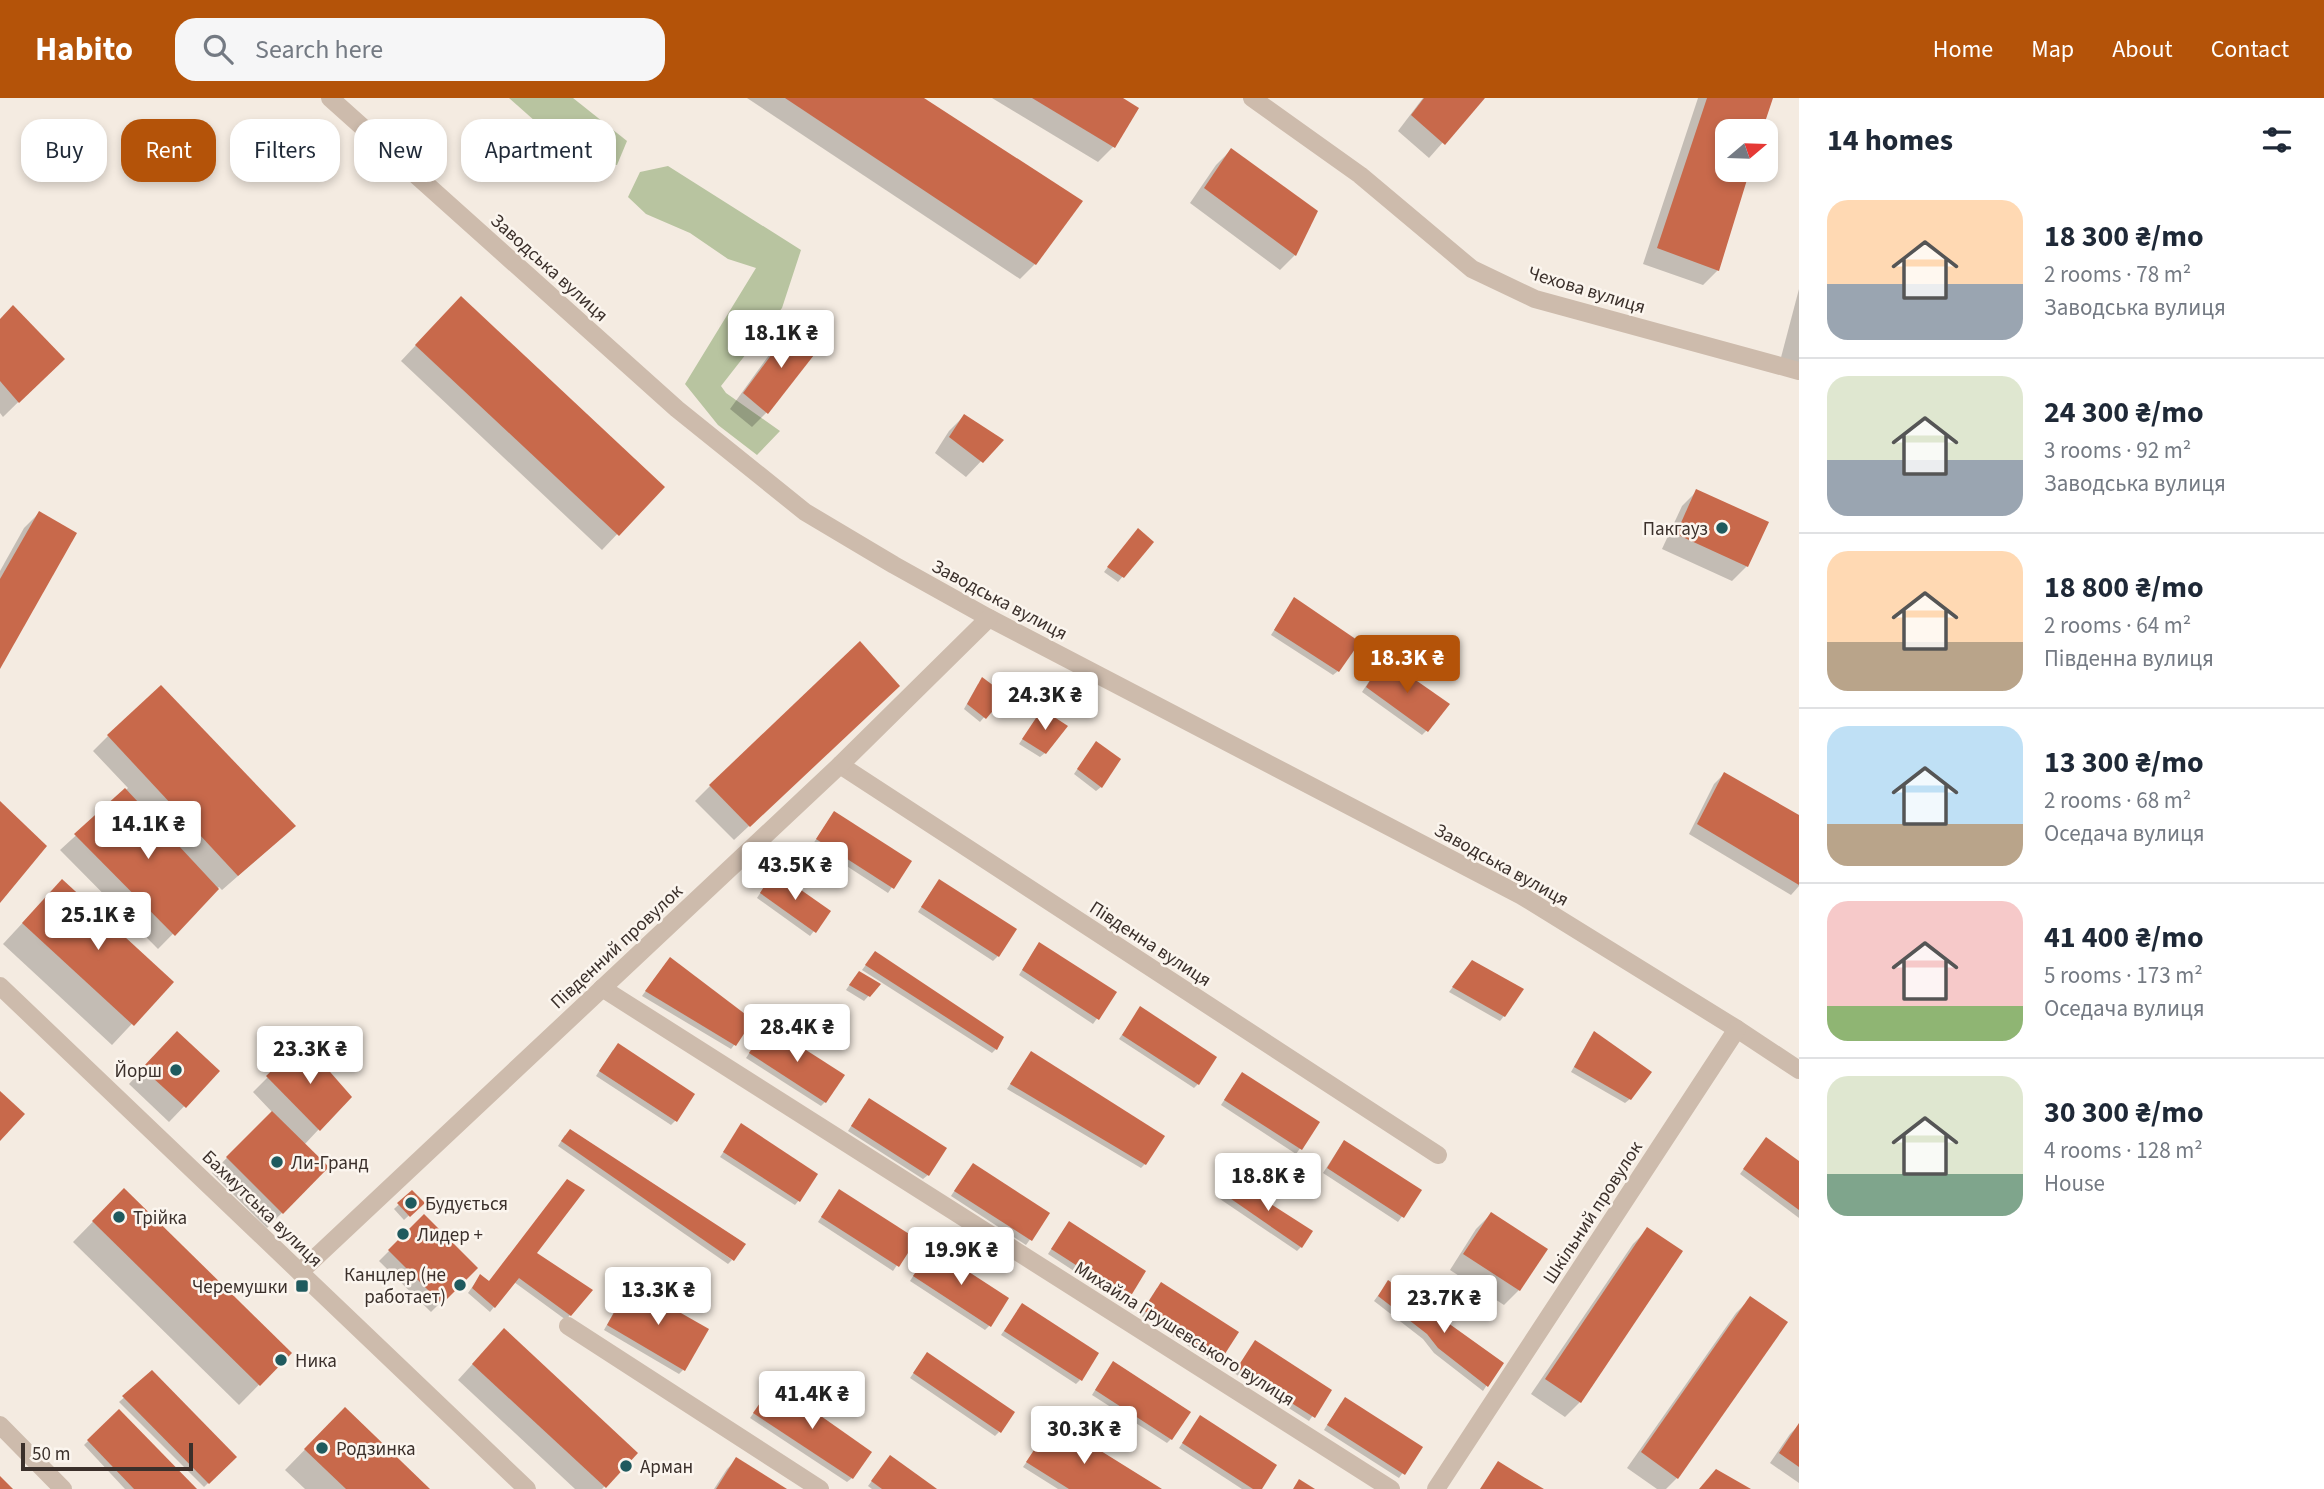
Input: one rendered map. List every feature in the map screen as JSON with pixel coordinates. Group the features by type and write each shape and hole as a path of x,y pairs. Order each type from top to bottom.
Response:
{"street":[{"name":"Заводська вулиця","path":"330,98 677,409 805,512 989,618 1522,896 1799,1070"},
{"name":"Чехова вулиця","path":"1252,98 1360,175 1472,269 1535,299 1799,371"},
{"name":"Південний провулок","path":"300,1272 840,765 989,618"},
{"name":"Південна вулиця","path":"840,765 1438,1155"},
{"name":"Бахмутська вулиця","path":"0,986 527,1489"},
{"name":"Михайла Грушевського вулиця","path":"603,988 1391,1489"},
{"name":"Шкільний провулок","path":"1436,1489 1737,1029"},
{"path":"568,1326 820,1489"},
{"path":"0,1425 63,1489"}],"green space":[{"path":"509,98 573,98 599,119 533,119"},
{"path":"616,132 627,141 616,165"},
{"path":"668,166 801,250 782,308 721,386 726,393 780,431 757,455 718,425 685,384 756,268 728,259 690,233 646,214 628,197 640,172"}],"building":[{"path":"785,98 924,98 1083,201 1036,265"},
{"path":"1032,98 1123,98 1139,108 1115,148"},
{"path":"1424,98 1485,98 1445,145 1411,115"},
{"path":"1707,98 1773,98 1766,119 1715,119 1715,182 1746,182 1719,271 1657,248"},
{"path":"1231,148 1318,211 1296,256 1204,188"},
{"path":"461,296 665,487 619,536 415,345"},
{"path":"13,305 65,359 19,403 0,381 0,319"},
{"path":"792,327 821,346 768,414 743,393"},
{"path":"964,414 1004,440 983,463 949,437"},
{"name":"Пакгауз","path":"1696,489 1769,522 1748,567 1676,534"},
{"path":"39,511 77,533 0,669 0,579"},
{"path":"1138,528 1154,542 1124,578 1107,567"},
{"path":"1294,597 1360,642 1339,672 1274,630"},
{"path":"860,641 900,686 750,827 709,785"},
{"path":"1384,658 1450,704 1428,732 1366,687"},
{"path":"982,677 1006,695 986,719 967,704"},
{"path":"161,685 296,826 238,876 107,735"},
{"path":"1042,709 1068,726 1046,754 1022,739"},
{"path":"1096,741 1121,759 1102,788 1077,769"},
{"path":"1724,772 1799,815 1799,885 1697,824"},
{"path":"125,788 219,889 175,936 74,834"},
{"path":"0,801 47,846 0,903"},
{"path":"834,811 912,861 894,889 816,839"},
{"path":"774,871 831,911 816,933 760,893"},
{"path":"62,879 174,982 134,1026 22,923"},
{"path":"939,879 1017,929 999,957 921,907"},
{"path":"1039,942 1117,992 1099,1020 1022,970"},
{"path":"875,951 1004,1037 997,1050 865,965"},
{"path":"670,957 753,1020 736,1046 645,991"},
{"path":"1472,960 1524,989 1505,1017 1452,987"},
{"path":"859,971 881,984 870,997 849,985"},
{"path":"1140,1006 1217,1057 1199,1085 1122,1035"},
{"path":"767,1025 845,1075 826,1103 749,1053"},
{"path":"177,1031 220,1071 186,1108 142,1068"},
{"path":"1594,1031 1652,1072 1631,1100 1574,1067"},
{"path":"303,1041 352,1097 320,1131 266,1076"},
{"path":"618,1043 695,1094 677,1122 599,1071"},
{"path":"1031,1051 1165,1136 1146,1165 1010,1084"},
{"path":"1242,1072 1320,1122 1302,1150 1224,1100"},
{"path":"0,1091 25,1114 0,1141"},
{"path":"869,1098 947,1148 929,1176 851,1126"},
{"name":"Ли-Гранд","path":"272,1111 329,1167 283,1214 226,1157"},
{"path":"741,1123 818,1174 800,1202 723,1152"},
{"path":"570,1129 746,1244 734,1261 561,1141"},
{"path":"1766,1137 1799,1161 1799,1210 1743,1169"},
{"path":"1344,1140 1422,1190 1404,1218 1327,1168"},
{"path":"973,1163 1050,1213 1032,1241 954,1191"},
{"path":"1230,1178 1313,1231 1302,1248 1221,1192"},
{"path":"567,1179 585,1190 537,1253 593,1290 571,1316 519,1278 495,1308 472,1288 480,1274 489,1281"},
{"path":"124,1188 292,1353 260,1386 92,1221"},
{"path":"839,1189 917,1239 899,1267 821,1217"},
{"name":"Будується","path":"412,1190 425,1203 410,1217 397,1203"},
{"path":"1491,1212 1548,1249 1520,1291 1463,1254"},
{"path":"424,1214 478,1268 442,1304 388,1250"},
{"path":"1069,1221 1146,1271 1129,1299 1051,1249"},
{"path":"1647,1227 1683,1251 1581,1403 1545,1379"},
{"path":"932,1248 1009,1298 991,1327 913,1276"},
{"path":"1388,1280 1504,1363 1488,1387 1378,1296"},
{"path":"1161,1282 1239,1332 1221,1360 1143,1310"},
{"path":"630,1284 709,1329 685,1371 607,1325"},
{"path":"1750,1296 1788,1322 1678,1479 1641,1452"},
{"path":"1022,1303 1099,1353 1082,1381 1004,1331"},
{"path":"504,1328 638,1453 606,1488 472,1364"},
{"path":"1255,1340 1332,1390 1315,1418 1237,1368"},
{"path":"927,1352 1015,1412 1001,1433 913,1373"},
{"path":"1113,1361 1191,1412 1172,1440 1095,1390"},
{"path":"152,1370 237,1457 209,1484 122,1396"},
{"path":"774,1383 872,1452 853,1479 753,1413"},
{"path":"1345,1397 1423,1447 1405,1475 1327,1425"},
{"path":"345,1407 430,1489 346,1489 304,1449"},
{"path":"119,1409 197,1489 134,1489 87,1440"},
{"path":"1200,1415 1277,1465 1262,1489 1253,1489 1182,1443"},
{"path":"1799,1423 1799,1467 1779,1453"},
{"path":"1064,1428 1162,1489 1069,1489 1026,1462 1040,1441 1052,1448"},
{"path":"890,1455 937,1489 882,1489 871,1481"},
{"path":"736,1457 787,1489 716,1489"},
{"path":"1498,1461 1527,1479 1544,1489 1480,1489"},
{"path":"1716,1469 1751,1489 1699,1489"},
{"path":"0,1476 13,1489 0,1489"},
{"path":"1299,1479 1315,1489 1293,1489"}],"place":[{"name":"Пакгауз","path":"1722,528"},
{"name":"Йорш","path":"176,1070"},
{"name":"Ли-Гранд","path":"277,1162"},
{"name":"Будується","path":"411,1203"},
{"name":"Трійка","path":"119,1217"},
{"name":"Лидер +","path":"403,1234"},
{"name":"Канцлер (не работает)","path":"460,1285"},
{"name":"Черемушки","path":"302,1286"},
{"name":"Ника","path":"281,1360"},
{"name":"Родзинка","path":"322,1448"},
{"name":"Арман","path":"626,1466"}]}
